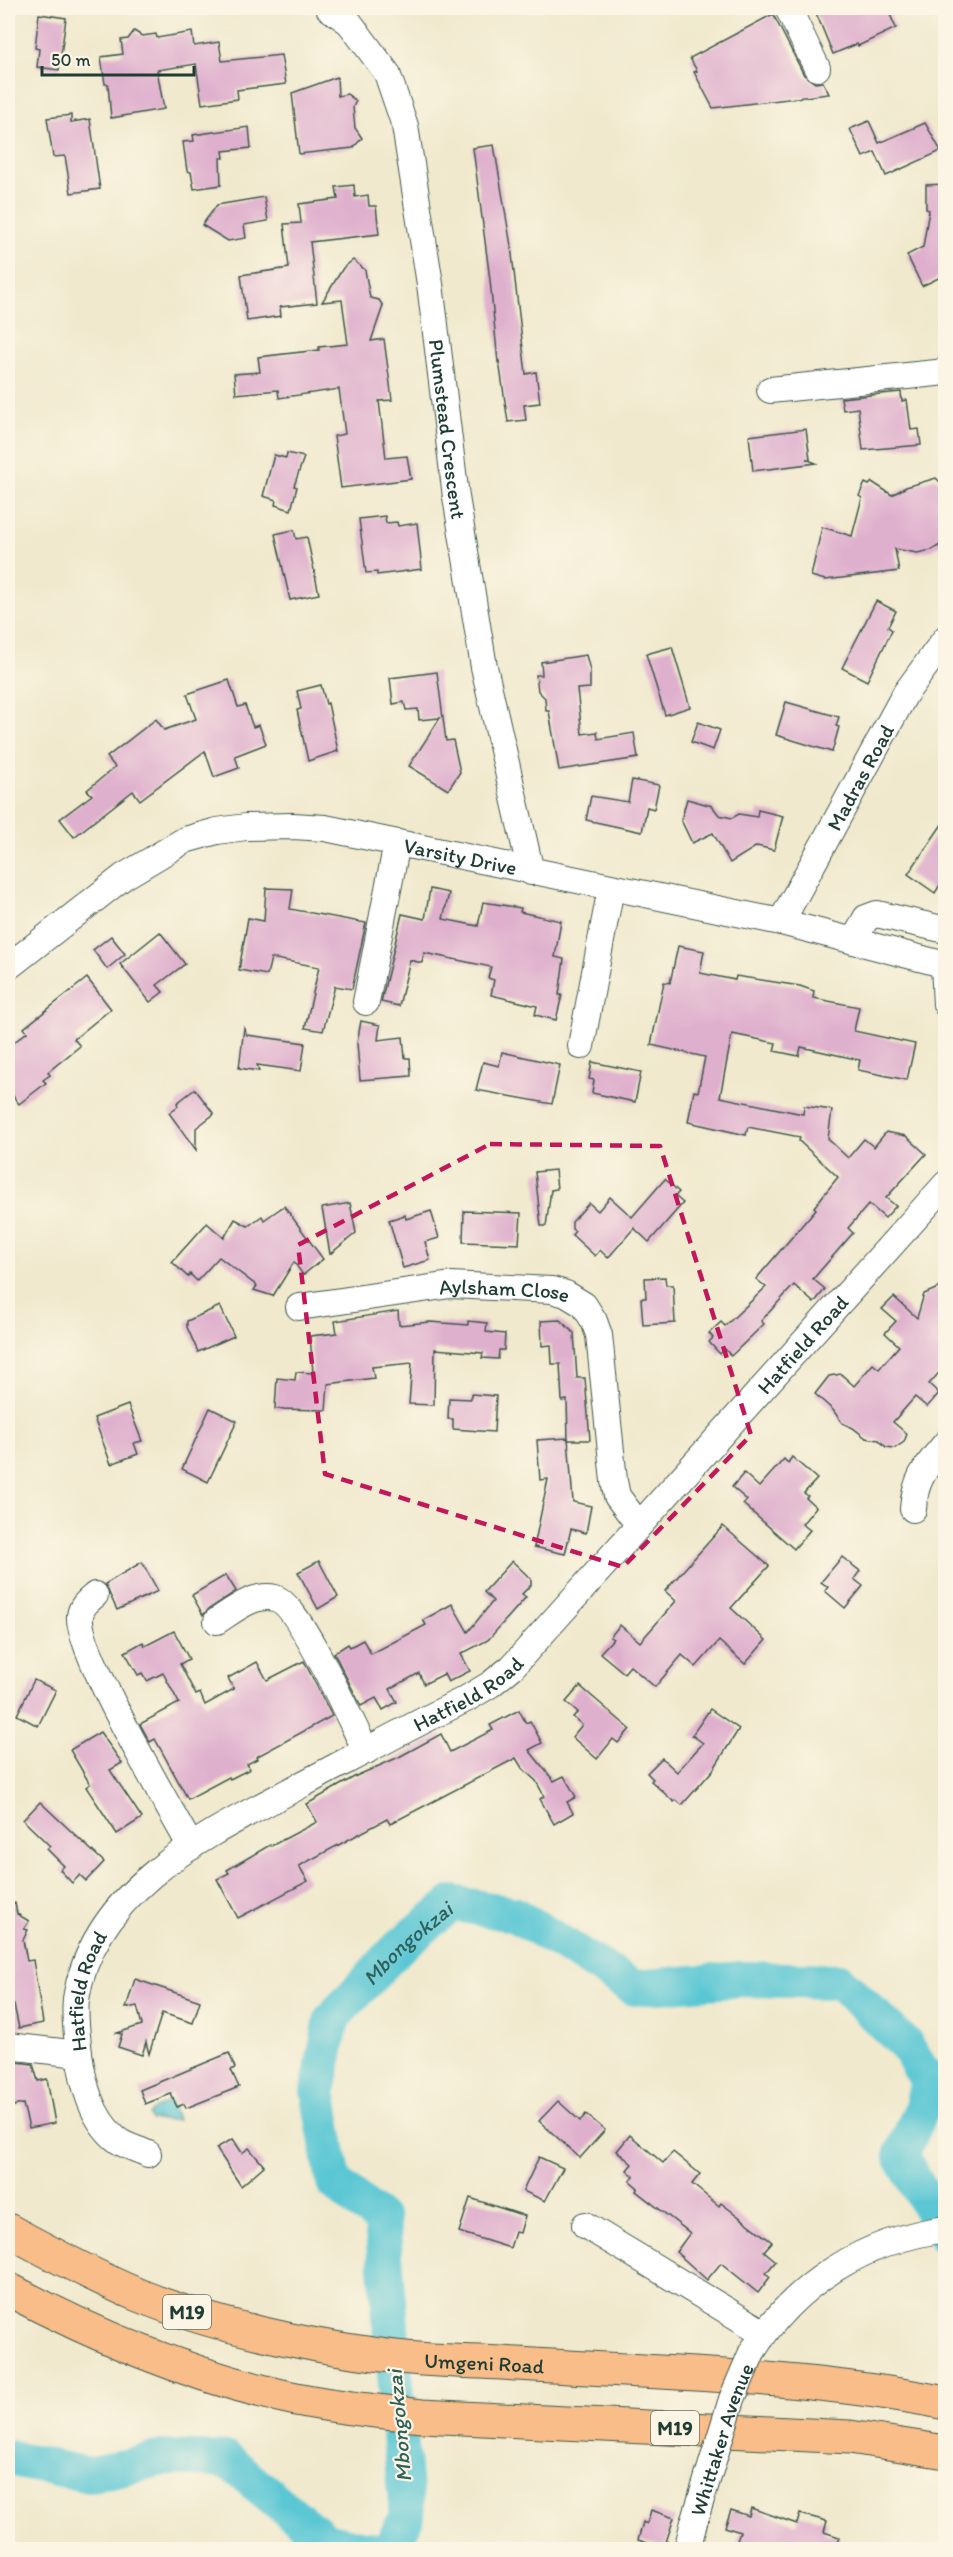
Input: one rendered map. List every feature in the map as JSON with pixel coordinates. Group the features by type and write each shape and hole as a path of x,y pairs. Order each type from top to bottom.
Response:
{"highway":[{"name":"Umgeni Road","path":"8,2230 75,2267 140,2296 195,2315 278,2337 393,2357 775,2380 906,2395 945,2403"},
{"name":"M19","path":"8,2289 69,2322 182,2367 278,2395 379,2412 422,2416 850,2437 936,2450"}],"street":[{"name":"Plumstead Crescent","path":"329,8 349,22 387,73 405,126 430,284 456,497 482,656 531,872"},
{"path":"788,8 817,68"},
{"path":"770,390 945,372"},
{"name":"Madras Road","path":"782,922 905,694 945,638"},
{"name":"Varsity Drive","path":"8,967 123,877 169,849 201,835 246,827 293,826 326,828 782,922 945,965"},
{"path":"366,1002 397,843"},
{"path":"581,1046 611,888"},
{"path":"854,941 866,918 877,914 945,930"},
{"path":"945,965 945,1004"},
{"name":"Hatfield Road","path":"148,2154 117,2140 105,2128 92,2106 82,2079 75,2021 76,1998 87,1961 103,1928 118,1908 154,1872 191,1847 466,1698 490,1684 512,1666 580,1593 638,1524 945,1184"},
{"name":"Aylsham Close","path":"299,1307 433,1286 470,1284 552,1290 575,1298 590,1314 599,1335 617,1496 638,1524"},
{"path":"913,1509 915,1486 930,1461 945,1443"},
{"path":"95,1594 86,1602 79,1617 85,1644 121,1718 191,1847"},
{"path":"217,1621 246,1603 266,1597 281,1600 288,1606 305,1631 366,1751"},
{"path":"8,2046 79,2054"},
{"path":"585,2225 758,2342"},
{"name":"Whittaker Avenue","path":"687,2550 732,2399 758,2342 787,2306 834,2268 893,2240 935,2230"}],"highlighted area":[{"path":"490,1144 660,1146 751,1435 623,1567 325,1474 298,1245"}],"water":[{"path":"170,2101 177,2120 151,2120 149,2115 154,2109"}],"building":[{"path":"814,8 887,8 896,28 858,46 857,44 833,54"},
{"path":"39,14 66,18 59,70 37,67 39,49 35,48"},
{"path":"773,14 804,75 815,83 823,82 829,94 713,108 694,72 697,71 690,58"},
{"path":"134,31 142,36 156,34 157,38 192,32 194,46 219,42 222,61 281,55 286,84 237,90 238,99 202,104 196,64 157,70 164,109 111,118 108,84 105,84 101,57 123,54 121,40 128,39"},
{"path":"337,77 338,96 347,94 356,101 353,107 355,128 362,138 353,148 299,154 292,93"},
{"path":"71,115 71,122 90,119 100,189 71,193 65,156 53,157 47,118"},
{"path":"869,121 879,143 925,123 941,151 886,176 875,152 863,157 850,129"},
{"path":"249,127 251,148 223,151 224,158 220,158 221,185 194,189 191,172 187,171 183,142 194,141 193,135"},
{"path":"494,145 511,246 526,374 536,372 540,403 524,405 526,420 508,422 498,362 473,148"},
{"path":"945,184 945,275 922,286 907,255 923,247 929,210 926,209 926,185"},
{"path":"354,185 355,197 368,195 369,206 376,206 379,234 310,242 317,303 280,307 281,316 247,321 241,275 289,268 284,224 301,223 299,204 338,199 336,187"},
{"path":"264,197 268,221 244,225 246,238 228,241 202,225 217,205"},
{"path":"353,260 365,270 370,298 379,300 383,306 371,341 384,339 390,384 392,400 379,401 386,458 407,456 411,479 341,488 334,436 345,434 339,389 279,398 278,390 236,394 234,374 260,372 258,357 348,344 342,300 322,302 343,268"},
{"path":"901,392 902,401 907,400 911,430 919,429 921,445 863,450 858,408 843,410 841,398"},
{"path":"806,429 810,459 806,459 816,463 753,471 749,436"},
{"path":"287,453 304,457 294,486 297,487 291,510 275,505 276,500 263,496 274,455 286,458"},
{"path":"936,478 944,486 945,542 932,550 917,553 895,549 899,571 825,580 811,576 822,527 852,536 862,498 859,496 865,483 869,485 872,482 892,495 906,487"},
{"path":"385,516 386,523 397,522 398,526 417,523 422,569 377,575 377,572 366,573 359,519"},
{"path":"294,530 296,539 307,537 319,594 290,600 275,534"},
{"path":"876,601 896,611 888,627 892,630 867,681 842,668"},
{"path":"672,647 690,707 665,715 646,654"},
{"path":"586,655 590,670 590,688 577,689 582,734 597,732 598,739 634,733 638,758 559,770 549,711 546,711 545,698 538,691 536,675 542,675 541,662"},
{"path":"437,672 446,741 453,740 460,772 448,790 409,766 440,718 419,720 418,709 406,710 404,702 393,704 390,678"},
{"path":"229,680 238,707 245,705 253,727 259,725 266,744 235,756 239,768 214,777 205,751 140,800 133,791 74,837 60,819 92,795 87,790 115,767 107,757 156,719 164,730 196,719 187,694"},
{"path":"321,685 326,704 328,703 338,751 308,761 297,710 301,709 297,691"},
{"path":"786,702 839,717 836,726 839,727 832,752 776,735"},
{"path":"698,722 720,730 713,750 691,742"},
{"path":"632,780 659,785 654,809 647,807 642,832 586,820 591,796 628,802"},
{"path":"687,799 712,806 719,815 732,818 739,814 757,817 758,810 783,816 774,850 757,846 730,863 713,833 692,843 681,820"},
{"path":"945,820 945,877 935,893 908,874"},
{"path":"266,888 293,889 290,909 366,923 352,989 335,986 323,1031 305,1028 319,967 271,958 267,975 239,970 248,918 264,921"},
{"path":"430,889 449,893 443,919 478,926 483,902 521,908 520,912 561,921 555,957 564,959 559,995 562,995 556,1020 535,1015 537,1006 491,995 494,980 488,978 491,967 424,953 422,963 410,960 399,1006 381,1002 402,914 425,919"},
{"path":"160,932 185,964 157,985 163,992 150,1002 120,964"},
{"path":"111,936 125,954 107,969 93,950"},
{"path":"678,946 704,951 700,973 735,980 736,976 800,986 814,991 813,998 859,1007 854,1031 915,1044 907,1080 858,1070 860,1060 801,1047 799,1056 774,1051 776,1043 732,1034 720,1097 803,1114 804,1106 832,1110 828,1139 848,1158 864,1139 874,1147 886,1132 906,1136 926,1154 886,1198 896,1206 885,1218 869,1204 848,1228 853,1233 813,1279 825,1289 814,1303 794,1285 761,1321 764,1324 731,1356 725,1349 720,1354 709,1342 713,1338 709,1333 721,1322 725,1326 766,1287 756,1279 816,1209 814,1207 838,1177 799,1141 800,1137 748,1127 746,1135 688,1122 694,1091 698,1092 705,1057 651,1045 664,982 670,983"},
{"path":"87,978 111,1009 74,1039 80,1046 48,1072 50,1075 43,1080 46,1083 19,1104 8,1089 8,1047 27,1032 24,1028"},
{"path":"361,1021 380,1025 378,1040 403,1037 405,1058 410,1058 411,1076 360,1080 357,1043"},
{"path":"244,1028 247,1035 305,1043 301,1071 257,1065 259,1071 239,1068"},
{"path":"502,1052 560,1065 552,1104 476,1090 483,1062 499,1066"},
{"path":"592,1062 641,1072 635,1102 592,1093 594,1080 589,1079"},
{"path":"195,1089 214,1114 196,1128 196,1150 169,1113 178,1106 177,1103"},
{"path":"555,1170 557,1189 551,1190 546,1226 541,1226 535,1172"},
{"path":"665,1179 679,1192 675,1196 683,1203 649,1242 634,1228 608,1258 600,1250 595,1256 572,1235 575,1231 572,1229 572,1222 589,1203 598,1211 610,1197 632,1217"},
{"path":"350,1203 356,1233 330,1254 322,1208"},
{"path":"284,1206 323,1259 303,1275 294,1262 273,1296 254,1290 257,1286 219,1257 197,1281 190,1274 188,1277 172,1262 207,1223 224,1238 235,1219 248,1226 262,1216 264,1220"},
{"path":"431,1211 439,1238 425,1242 430,1260 403,1268 389,1220 405,1215 406,1219"},
{"path":"464,1211 521,1213 519,1244 463,1242"},
{"path":"665,1277 666,1285 673,1285 675,1323 643,1325 641,1298 646,1298 645,1278"},
{"path":"945,1285 945,1366 929,1384 939,1393 927,1407 915,1397 893,1422 907,1434 904,1442 895,1448 886,1447 879,1440 866,1438 842,1423 833,1410 815,1394 829,1376 841,1374 854,1386 873,1364 879,1369 899,1346 885,1333 896,1321 882,1309 894,1297 917,1318 924,1294"},
{"path":"220,1306 234,1336 198,1352 187,1327 187,1321"},
{"path":"398,1311 399,1325 430,1322 468,1325 468,1321 487,1323 486,1332 505,1334 504,1350 499,1350 498,1359 482,1358 483,1353 435,1349 434,1405 409,1404 412,1363 372,1367 374,1378 328,1384 326,1410 275,1409 277,1378 295,1380 296,1372 313,1373 310,1336 337,1333 335,1321"},
{"path":"560,1320 574,1333 577,1378 585,1378 590,1440 568,1440 567,1400 562,1401 560,1364 552,1364 551,1345 542,1346 541,1321"},
{"path":"471,1394 496,1396 494,1432 453,1429 453,1419 448,1419 449,1398 471,1399"},
{"path":"128,1405 142,1441 134,1443 138,1454 111,1464 94,1418"},
{"path":"210,1408 237,1421 208,1482 182,1469"},
{"path":"568,1438 573,1502 591,1506 586,1533 571,1529 565,1554 534,1547 548,1479 540,1480 537,1440"},
{"path":"792,1457 817,1479 804,1493 816,1507 802,1524 810,1530 794,1549 743,1504 747,1500 732,1487 744,1473 759,1487 784,1459 788,1463"},
{"path":"723,1526 769,1566 731,1608 766,1640 745,1664 719,1641 696,1667 682,1655 655,1687 630,1666 624,1673 600,1653 613,1639 610,1637 620,1625 640,1642 676,1601 665,1591"},
{"path":"842,1557 860,1571 854,1579 863,1586 845,1608 825,1591 828,1587 821,1582"},
{"path":"319,1561 338,1597 318,1609 298,1572"},
{"path":"512,1561 531,1579 531,1585 522,1594 526,1597 488,1640 461,1654 470,1671 448,1682 444,1674 424,1684 419,1673 390,1689 397,1702 383,1710 376,1698 361,1706 334,1653 348,1644 350,1647 363,1640 371,1654 426,1625 423,1620 452,1604 468,1632 493,1601 484,1592"},
{"path":"142,1562 158,1591 117,1610 105,1584"},
{"path":"226,1575 236,1591 203,1615 192,1595"},
{"path":"174,1631 189,1659 180,1664 196,1695 200,1693 205,1705 234,1689 228,1678 257,1662 267,1680 304,1661 332,1716 256,1757 257,1759 247,1764 250,1769 230,1779 229,1777 188,1799 155,1739 150,1742 140,1724 179,1703 163,1673 147,1681 142,1673 138,1675 125,1652 143,1642 145,1646"},
{"path":"34,1680 56,1690 38,1726 17,1715"},
{"path":"580,1686 630,1729 618,1743 613,1739 597,1759 572,1737 582,1725 573,1717 578,1712 566,1702"},
{"path":"710,1709 739,1729 713,1770 682,1805 676,1800 674,1802 651,1781 653,1779 647,1773 662,1758 677,1772 703,1743 692,1735"},
{"path":"519,1710 526,1723 530,1721 542,1743 529,1750 554,1781 564,1776 576,1797 567,1802 573,1813 554,1824 540,1799 544,1796 536,1781 522,1768 516,1758 390,1824 387,1819 299,1866 308,1881 238,1918 217,1879 229,1873 227,1870 270,1845 317,1822 307,1804 356,1776 399,1757 441,1734 450,1752 493,1730 490,1725"},
{"path":"100,1732 122,1763 110,1770 142,1818 117,1834 86,1787 90,1784 70,1750"},
{"path":"40,1802 104,1862 86,1881 80,1875 72,1883 60,1870 64,1866 47,1849 50,1846 23,1820"},
{"path":"15,1903 17,1914 29,1921 24,1929 28,1930 23,1940 27,1961 33,1960 43,2023 19,2028 14,2005 8,2006 8,1904"},
{"path":"135,1979 200,2001 193,2023 162,2013 149,2054 146,2042 142,2055 118,2047 122,2034 117,2033 142,2025 137,2006 126,2008"},
{"path":"229,2053 235,2068 231,2070 239,2087 186,2108 184,2104 177,2107 171,2094 145,2104 140,2090"},
{"path":"8,2061 33,2064 38,2081 47,2079 55,2123 29,2128 23,2104 8,2107"},
{"path":"558,2101 580,2121 586,2114 605,2130 580,2158 539,2121"},
{"path":"630,2135 663,2163 673,2152 700,2174 692,2184 719,2206 721,2203 772,2242 764,2251 776,2261 766,2273 770,2277 758,2293 721,2263 707,2280 676,2252 690,2233 636,2191 638,2188 630,2181 634,2176 627,2170 632,2164 617,2151"},
{"path":"233,2139 242,2153 249,2148 264,2166 241,2186 216,2148"},
{"path":"539,2157 563,2168 545,2201 523,2191"},
{"path":"470,2198 525,2216 520,2233 515,2232 510,2248 459,2232"},
{"path":"751,2508 797,2524 800,2514 827,2521 824,2532 839,2537 835,2550 734,2550 740,2532 725,2527 731,2510 749,2516"},
{"path":"651,2510 674,2518 664,2548 638,2540 643,2522 647,2524"}],"waterway":[{"name":"Mbongokzai","path":"390,2550 407,2516 382,2221 334,2182 318,2091 332,2018 399,1947 453,1903 516,1915 634,1988 742,1979 839,1981 906,2045 928,2081 922,2108 901,2156 946,2237"},
{"name":"Mbongokzai","path":"8,2458 89,2475 163,2458 227,2460 324,2540 370,2550"}]}
